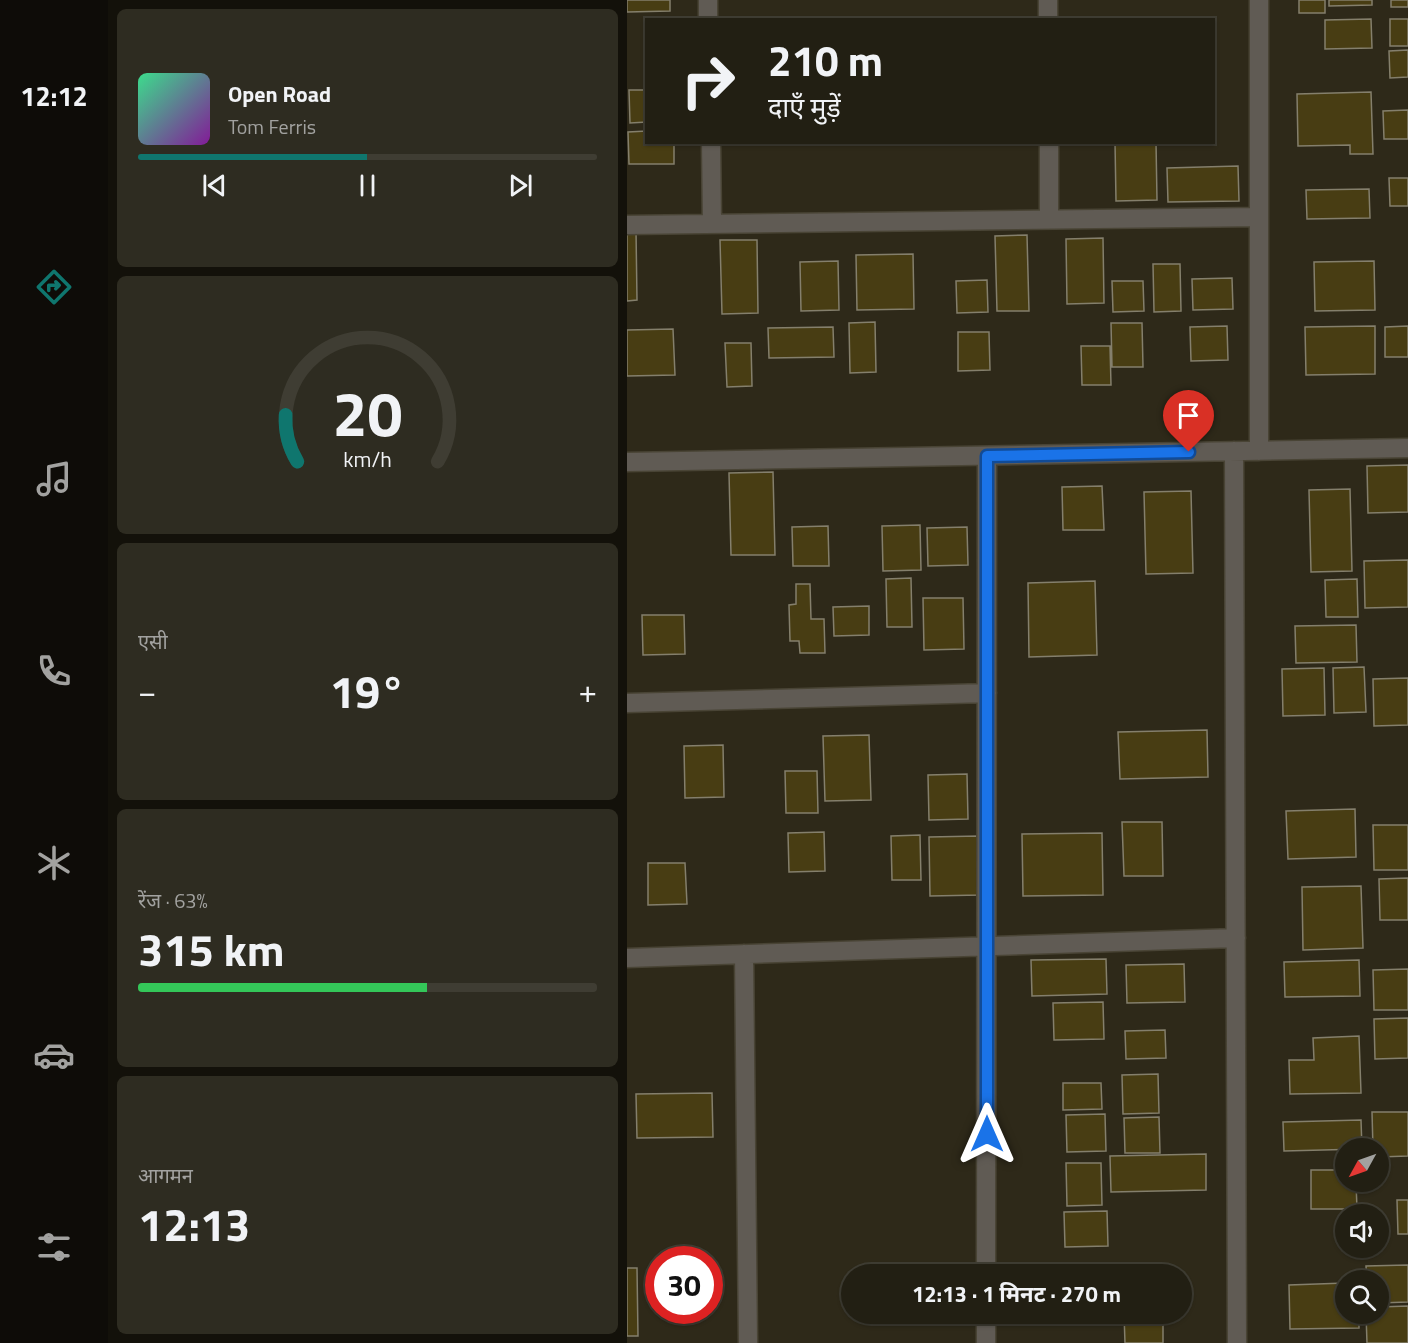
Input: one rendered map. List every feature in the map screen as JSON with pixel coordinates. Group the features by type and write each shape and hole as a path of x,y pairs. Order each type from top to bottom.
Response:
{"street":[{"path":"708,0 708,18"},
{"path":"1048,0 1048,18"},
{"path":"1259,0 1260,451"},
{"path":"711,144 712,223"},
{"path":"1049,144 1049,218"},
{"path":"627,225 1259,217"},
{"path":"627,462 1408,448"},
{"path":"1235,451 1237,1343"},
{"path":"986,1264 987,456"},
{"path":"627,703 987,693"},
{"path":"627,958 1236,938"},
{"path":"744,954 748,1343"},
{"path":"986,1324 986,1343"}],"building":[{"path":"627,0 670,0 670,11 627,12"},
{"path":"1299,0 1325,0 1325,13 1299,13"},
{"path":"1329,0 1372,0 1372,5 1329,6"},
{"path":"1391,0 1408,0 1408,7 1391,7"},
{"path":"1371,19 1372,48 1325,49 1325,20"},
{"path":"1390,19 1408,19 1408,46 1390,46"},
{"path":"1408,50 1408,77 1390,78 1389,51"},
{"path":"629,90 645,90 645,122 630,123"},
{"path":"1371,92 1373,154 1350,154 1350,145 1298,146 1297,94"},
{"path":"1408,110 1408,139 1384,139 1383,111"},
{"path":"645,131 645,144 674,144 674,164 629,164 628,132"},
{"path":"1115,144 1156,144 1157,200 1116,201"},
{"path":"1238,166 1239,201 1168,202 1167,168"},
{"path":"1389,178 1408,178 1408,206 1390,206"},
{"path":"1369,189 1370,218 1307,219 1306,190"},
{"path":"627,230 636,230 637,300 627,301"},
{"path":"1027,235 1029,311 997,311 995,236"},
{"path":"1103,238 1104,303 1067,304 1066,239"},
{"path":"720,240 757,240 758,313 722,314"},
{"path":"913,254 914,309 857,310 856,255"},
{"path":"838,261 839,310 801,311 800,262"},
{"path":"1374,261 1375,310 1315,311 1314,262"},
{"path":"1153,264 1180,264 1181,311 1154,312"},
{"path":"1232,278 1233,309 1193,310 1192,279"},
{"path":"987,280 988,312 957,313 956,281"},
{"path":"1112,281 1143,281 1144,311 1113,312"},
{"path":"875,322 876,372 850,373 849,323"},
{"path":"1111,323 1142,323 1143,367 1112,367"},
{"path":"1227,326 1228,360 1191,361 1190,327"},
{"path":"1375,326 1375,374 1306,375 1305,327"},
{"path":"1408,326 1408,357 1385,357 1385,327"},
{"path":"833,327 834,357 769,358 768,328"},
{"path":"673,329 675,375 627,376 627,330"},
{"path":"958,332 989,332 990,370 958,371"},
{"path":"725,343 751,343 752,386 727,387"},
{"path":"1081,346 1110,346 1111,385 1082,385"},
{"path":"1408,465 1408,512 1368,513 1367,466"},
{"path":"773,472 775,555 731,555 729,473"},
{"path":"1102,486 1104,530 1063,530 1062,487"},
{"path":"1350,489 1352,571 1311,572 1309,490"},
{"path":"1191,491 1193,573 1146,574 1144,492"},
{"path":"920,525 921,570 883,571 882,526"},
{"path":"828,526 829,566 793,566 792,527"},
{"path":"967,527 968,565 928,566 927,528"},
{"path":"1408,560 1408,607 1365,608 1364,561"},
{"path":"911,578 912,627 887,627 886,579"},
{"path":"1357,579 1358,617 1326,617 1325,580"},
{"path":"1095,581 1097,655 1029,657 1028,583"},
{"path":"796,584 810,584 811,619 824,619 825,653 800,653 799,641 790,641 789,605 796,604"},
{"path":"923,598 963,598 964,649 924,650"},
{"path":"869,606 869,635 834,636 833,607"},
{"path":"642,615 684,615 685,654 643,655"},
{"path":"1356,625 1357,662 1296,663 1295,626"},
{"path":"1364,667 1366,712 1334,713 1333,668"},
{"path":"1324,668 1325,715 1283,716 1282,669"},
{"path":"1408,678 1408,725 1374,726 1373,679"},
{"path":"1207,730 1208,777 1120,779 1118,732"},
{"path":"869,735 871,800 825,801 823,736"},
{"path":"723,745 724,797 685,798 684,746"},
{"path":"785,771 817,771 818,813 786,813"},
{"path":"967,774 968,819 929,820 928,775"},
{"path":"1355,809 1356,857 1288,859 1286,811"},
{"path":"1122,822 1162,822 1163,876 1124,876"},
{"path":"1373,825 1408,825 1408,870 1374,870"},
{"path":"824,832 825,871 789,872 788,833"},
{"path":"1102,833 1103,895 1023,896 1022,834"},
{"path":"920,835 921,880 892,880 891,836"},
{"path":"979,836 980,895 930,896 929,837"},
{"path":"648,863 685,863 687,904 648,905"},
{"path":"1408,878 1408,920 1380,920 1379,879"},
{"path":"1361,886 1363,948 1303,950 1302,887"},
{"path":"1106,959 1107,994 1032,996 1031,960"},
{"path":"1359,960 1360,996 1285,997 1284,962"},
{"path":"1184,964 1185,1002 1127,1003 1126,965"},
{"path":"1408,969 1408,1010 1374,1010 1373,970"},
{"path":"1103,1002 1104,1039 1054,1040 1053,1003"},
{"path":"1408,1018 1408,1058 1375,1059 1374,1019"},
{"path":"1165,1030 1166,1058 1126,1059 1125,1031"},
{"path":"1359,1036 1361,1093 1290,1094 1289,1060 1314,1060 1313,1038"},
{"path":"1158,1074 1159,1113 1123,1114 1122,1075"},
{"path":"1063,1083 1101,1083 1102,1109 1063,1110"},
{"path":"712,1093 713,1137 637,1138 636,1094"},
{"path":"1372,1112 1408,1112 1408,1156 1389,1157 1389,1138 1373,1138"},
{"path":"1105,1114 1106,1151 1067,1152 1066,1115"},
{"path":"1159,1117 1160,1153 1125,1153 1124,1118"},
{"path":"1361,1120 1362,1138 1335,1138 1335,1150 1284,1151 1283,1122"},
{"path":"1206,1154 1206,1190 1111,1192 1110,1156"},
{"path":"1066,1163 1101,1163 1102,1205 1067,1206"},
{"path":"1311,1170 1335,1170 1335,1192 1356,1192 1357,1204 1335,1204 1335,1209 1311,1209"},
{"path":"1397,1200 1408,1200 1408,1234 1398,1234"},
{"path":"1107,1211 1108,1246 1065,1247 1064,1212"},
{"path":"1408,1265 1408,1302 1389,1303 1389,1270 1366,1270 1366,1266"},
{"path":"627,1268 637,1268 638,1336 627,1336"},
{"path":"1335,1283 1335,1324 1359,1324 1359,1328 1290,1329 1289,1285"},
{"path":"1408,1306 1408,1343 1367,1343 1366,1324 1389,1324 1389,1307"},
{"path":"1124,1324 1163,1324 1163,1343 1125,1343"}],"route":[{"path":"987,1134 987,456 1189,452"}]}
